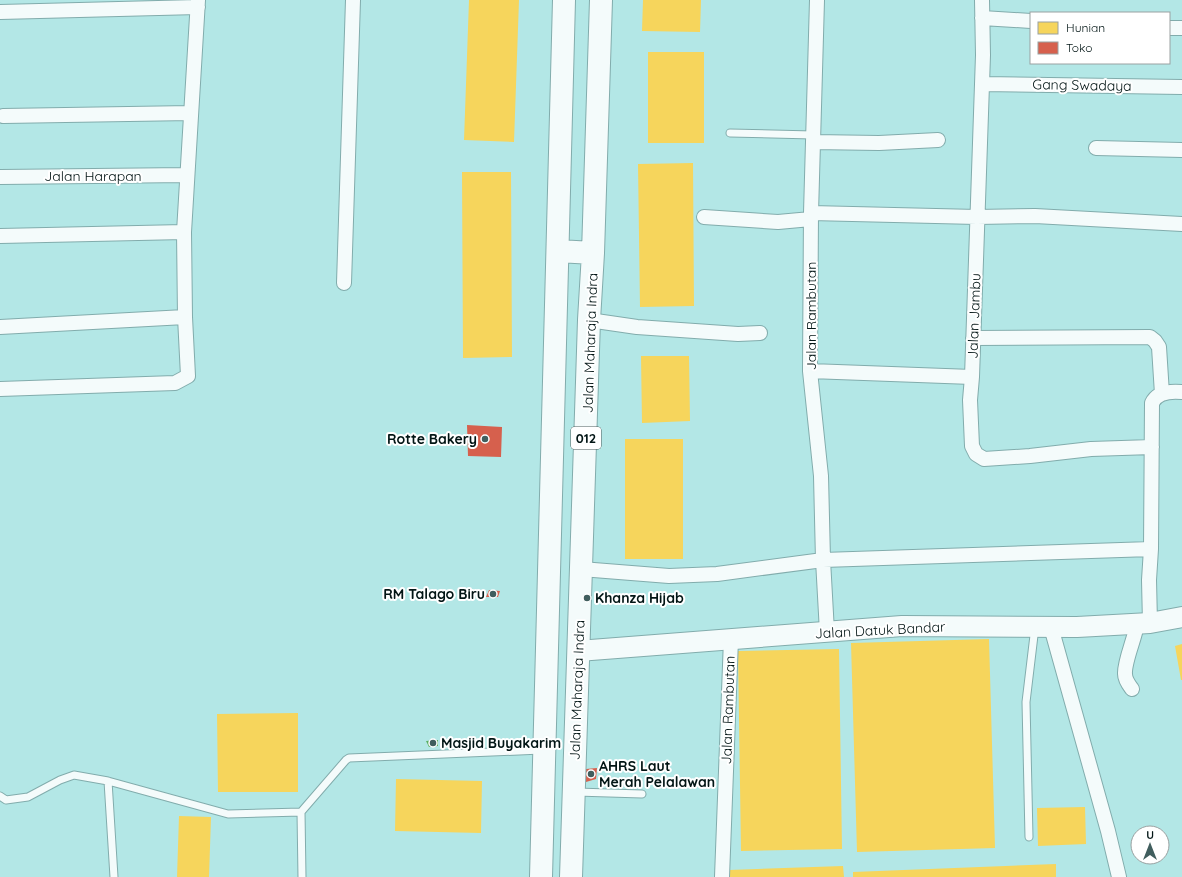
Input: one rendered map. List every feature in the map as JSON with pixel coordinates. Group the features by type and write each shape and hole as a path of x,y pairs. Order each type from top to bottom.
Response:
{"highway":[{"name":"012","path":"541,877 564,0"},
{"name":"Jalan Maharaja Indra","path":"571,877 589,320 594,253 601,0"},
{"path":"558,251 594,253"}],"street":[{"path":"344,283 353,0"},
{"name":"Jalan Rambutan","path":"817,0 811,216 810,370 821,476 823,560 827,632"},
{"name":"Jalan Jambu","path":"982,0 983,55 970,400 972,446 976,454 984,459 1030,456 1091,449 1152,447"},
{"path":"0,12 198,4 184,232 185,317 188,376 175,383 0,389"},
{"path":"982,18 1030,21"},
{"path":"1170,28 1182,28"},
{"name":"Gang Swadaya","path":"982,84 1182,87"},
{"path":"3,116 191,113"},
{"path":"813,138 879,143 938,140"},
{"path":"1096,148 1182,150"},
{"name":"Jalan Harapan","path":"0,176 187,175"},
{"path":"704,217 778,222 811,216 1035,216 1182,224"},
{"path":"0,236 184,232"},
{"path":"0,327 185,317"},
{"path":"589,320 667,329 738,334 760,333"},
{"path":"973,338 1150,337 1159,347 1162,394"},
{"path":"810,370 972,377"},
{"path":"1132,689 1125,674 1127,661 1135,637 1144,623 1151,548 1152,403 1154,398 1162,394 1182,392"},
{"path":"581,569 669,576 717,574 823,560 1151,548"},
{"name":"Jalan Datuk Bandar","path":"578,651 902,626 1077,627 1144,623 1182,616"},
{"path":"1043,627 1108,830 1119,877"},
{"name":"Jalan Rambutan","path":"722,877 731,639"}],"lane":[{"path":"730,133 813,138"},
{"path":"1029,837 1026,702 1043,627"},
{"path":"302,877 301,812 349,758 544,750"},
{"path":"0,796 6,800 28,796 64,778 74,775 108,781 228,814 301,812"},
{"path":"108,781 114,877"},
{"path":"573,792 642,794"}],"building: Hunian":[{"path":"469,0 519,0 514,142 464,140"},
{"path":"643,0 701,0 700,32 642,31"},
{"path":"648,52 704,52 704,143 648,143"},
{"path":"693,163 694,306 640,307 638,164"},
{"path":"462,172 511,172 512,357 463,358"},
{"path":"641,356 689,356 690,421 642,423"},
{"path":"625,439 683,439 683,559 625,559"},
{"path":"989,639 995,848 857,852 851,643"},
{"path":"1182,644 1182,680 1181,680 1175,646"},
{"path":"839,649 842,849 741,851 738,651"},
{"path":"298,713 298,792 218,792 217,714"},
{"path":"396,779 482,781 481,833 395,831"},
{"path":"1085,807 1086,844 1038,846 1037,808"},
{"path":"179,816 211,817 209,877 177,877"},
{"path":"1056,864 1056,877 853,877 853,872"},
{"path":"843,866 844,877 729,877 729,870"}],"building: Toko":[{"name":"Rotte Bakery","path":"467,425 502,427 501,457 468,456"},
{"name":"RM Talago Biru","path":"489,590 500,591 498,597 486,597"},
{"name":"AHRS Laut Merah Pelalawan","path":"597,768 596,779 586,782 586,769"}],"building: Publik":[{"name":"Masjid Buyakarim","path":"438,740 438,746 429,747 426,741"}],"place":[{"name":"Rotte Bakery","path":"485,439"},
{"name":"RM Talago Biru","path":"493,594"},
{"name":"Khanza Hijab","path":"587,598"},
{"name":"Masjid Buyakarim","path":"433,743"},
{"name":"AHRS Laut Merah Pelalawan","path":"591,774"}]}
